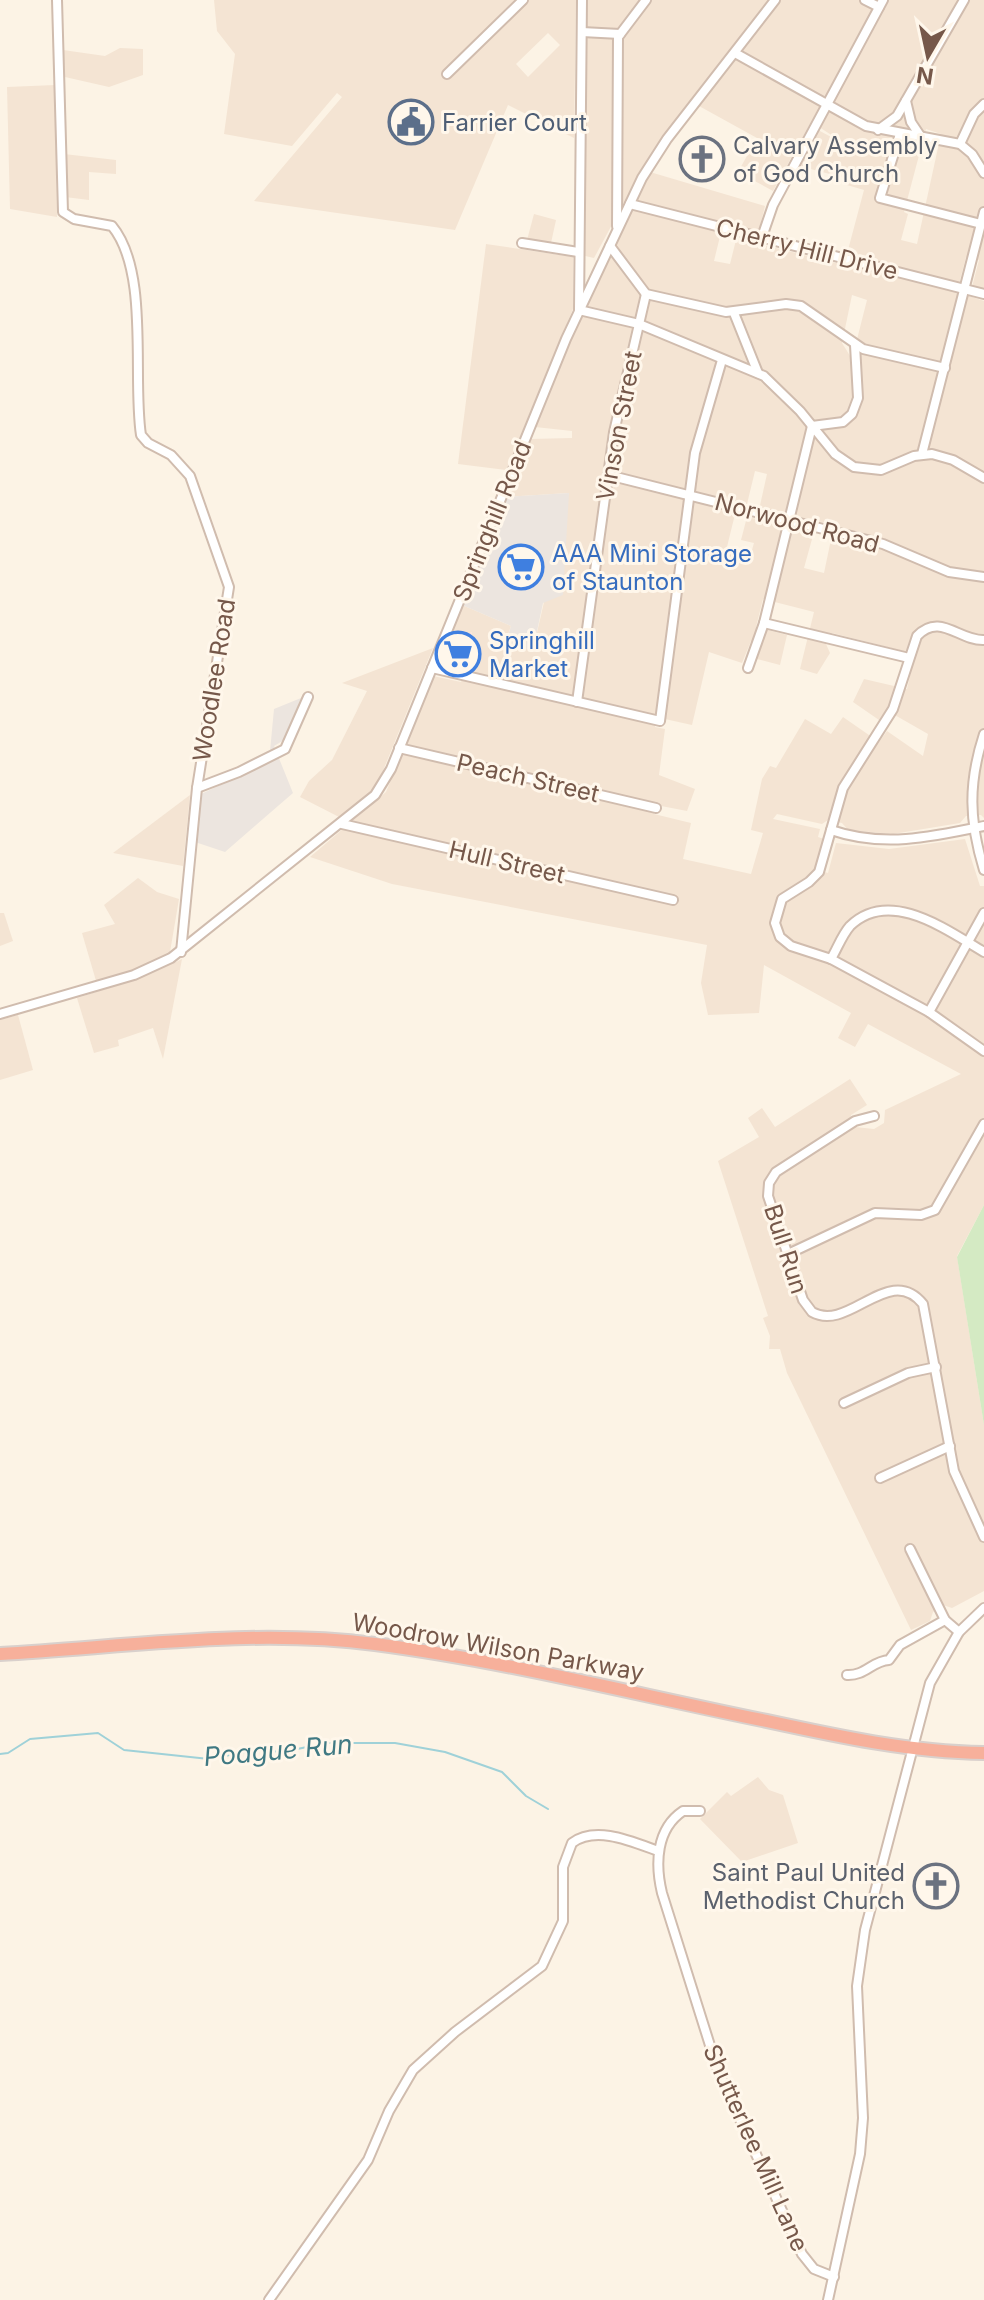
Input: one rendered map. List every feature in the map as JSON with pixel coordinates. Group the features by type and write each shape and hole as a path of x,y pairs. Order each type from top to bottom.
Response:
{"highway":[{"name":"Woodrow Wilson Parkway","path":"0,1654 251,1639 352,1641 434,1654 852,1739 914,1748 984,1753"}],"street":[{"name":"Woodlee Road","path":"57,0 63,212 74,219 112,226 121,239 135,295 141,435 148,443 171,455 190,476 229,584 197,788 181,952"},
{"path":"447,74 523,0"},
{"path":"582,0 579,310 639,324 758,373"},
{"path":"618,231 620,34 646,0"},
{"name":"Springhill Road","path":"0,1014 134,975 181,952 378,792 399,748 579,310 630,204 654,159 775,0"},
{"path":"762,237 773,205 881,4 865,0"},
{"path":"878,130 893,121 964,0"},
{"path":"582,32 620,34"},
{"path":"735,53 878,130 960,144 972,154 984,173"},
{"path":"906,101 911,122 921,137"},
{"path":"960,144 974,114 984,104"},
{"path":"900,134 880,198 981,224"},
{"name":"Cherry Hill Drive","path":"630,204 984,294"},
{"path":"922,454 984,212"},
{"path":"522,243 578,252"},
{"path":"610,246 646,294 734,313 786,304 801,306 821,317 855,345 945,368"},
{"name":"Vinson Street","path":"577,702 608,475 646,294"},
{"path":"734,313 758,373 812,426 838,457 862,469 886,468 922,454 948,458 984,478"},
{"path":"812,426 843,422 853,412 859,391 855,345"},
{"path":"432,668 660,721 696,447 722,360"},
{"path":"748,668 764,623 812,426"},
{"name":"Norwood Road","path":"608,475 790,519 900,550 949,572 984,577"},
{"path":"764,623 909,658"},
{"path":"984,640 972,640 943,626 931,626 919,634 893,709 843,788 819,872 784,897 775,921 779,934 788,944 831,959 929,1012 984,1051"},
{"path":"197,788 285,749 308,697"},
{"path":"984,734 971,783 972,828 984,870"},
{"name":"Peach Street","path":"399,748 656,808"},
{"name":"Hull Street","path":"342,824 673,900"},
{"path":"831,830 850,837 886,841 984,826"},
{"path":"831,959 850,926 880,912 921,916 984,952"},
{"path":"929,1012 984,913"},
{"name":"Bull Run","path":"874,1116 855,1121 772,1177 768,1196 806,1306 818,1316 833,1316 889,1291 905,1291 916,1296 927,1311 957,1481 984,1537"},
{"path":"788,1254 874,1213 921,1215 935,1210 984,1124"},
{"path":"844,1403 908,1373 936,1367"},
{"path":"880,1478 950,1446"},
{"path":"910,1549 945,1620 959,1632"},
{"path":"828,2300 862,2141 857,1979 865,1930 937,1671 959,1632 984,1608"},
{"path":"847,1675 861,1674 879,1661 889,1660 900,1645 945,1620"},
{"path":"269,2300 368,2160 389,2111 413,2070 455,2032 542,1966 563,1921 563,1867 572,1843 589,1836 610,1836 658,1851 673,1819 688,1809 700,1811"},
{"name":"Shutterlee Mill Lane","path":"658,1851 659,1882 726,2092 802,2254 814,2269 834,2277"}],"shaded area":[{"path":"214,0 576,0 574,138 508,105 455,230 254,201 342,97 337,93 292,146 224,134 235,54 217,31","holes":["548,33 560,45 528,77 516,64"]},
{"path":"584,0 768,0 641,171 594,258 581,255"},
{"path":"779,0 878,0 773,191 738,172 757,138 699,106"},
{"path":"889,0 984,0 984,290 972,287 979,260 966,257 957,292 984,301 984,818 981,815 966,816 960,823 893,834 848,830 842,823 828,820 822,824 777,814 773,819 820,829 818,837 824,839 814,869 828,873 836,843 889,849 965,839 980,886 984,886 984,1205 957,1256 984,1425 984,1591 952,1608 943,1605 933,1612 930,1621 911,1630 787,1373 780,1349 769,1349 770,1336 763,1318 768,1316 718,1161 759,1137 748,1118 762,1108 775,1127 850,1079 867,1105 851,1115 855,1127 874,1129 884,1123 885,1110 961,1074 868,1024 855,1047 838,1038 851,1013 764,965 759,1013 708,1015 701,983 707,945 392,884 310,857 386,792 433,676 461,682 472,632 447,642 462,605 511,626 505,643 533,650 569,493 506,497 530,439 572,438 572,431 535,427 580,317 650,172 765,206 756,243 844,265 864,190 847,185 849,179 799,166 818,130 850,147 819,127","holes":["926,129 941,134 917,244 901,240 908,214 904,212","723,224 739,228 730,264 714,261","852,295 867,300 852,359 842,343","755,471 767,474 757,519 747,517 741,540 754,543 750,557 726,551 738,502 747,504","817,521 834,525 824,573 804,568","763,599 814,612 800,669 817,674 830,653 826,644 832,633 915,654 907,689 864,679 853,702 879,720 886,710 928,734 923,756 887,731 879,742 843,717 831,734 805,719 776,768 770,766 762,779 751,830 763,833 751,874 683,859 691,823 654,814 656,805 687,811 695,789 659,775 665,729 655,727 656,717 692,725 709,652 742,663 751,641 762,645 757,659 780,665 787,635 756,627"]},
{"path":"120,48 143,49 143,75 109,87 65,77 63,50 105,56"},
{"path":"55,85 57,217 10,209 7,87"},
{"path":"64,154 116,160 116,174 89,172 89,200 65,197"},
{"path":"534,214 556,220 551,243 527,240"},
{"path":"486,244 573,257 573,309 506,470 458,464"},
{"name":"AAA Mini Storage of Staunton","path":"569,493 563,595 543,603 533,650 505,644 511,626 462,605 506,497"},
{"path":"472,632 463,672 437,666 447,642"},
{"path":"433,648 380,778 369,796 341,818 300,797 309,781 332,760 367,691 342,683"},
{"path":"301,698 284,740 274,746 293,793 225,852 195,842 199,795 269,762 274,709"},
{"path":"190,795 183,866 113,853"},
{"path":"138,878 157,892 179,899 170,952 176,962 182,959 163,1059 153,1028 118,1040 119,1046 94,1053 77,998 99,991 82,933 115,924 104,905"},
{"path":"0,913 4,913 13,941 0,946"},
{"path":"18,1015 33,1070 0,1080 0,1020"},
{"path":"758,1777 769,1790 783,1795 798,1843 742,1862 700,1819 727,1792 731,1796"}],"green space":[{"path":"984,1205 984,1425 957,1257"}],"waterway":[{"name":"Poague Run","path":"0,1754 8,1753 30,1739 98,1733 124,1750 209,1759 256,1750 283,1752 326,1743 395,1743 445,1752 502,1772 526,1796 548,1809"}],"place":[{"name":"Farrier Court","path":"411,122"},
{"name":"Calvary Assembly of God Church","path":"702,159"},
{"name":"AAA Mini Storage of Staunton","path":"521,567"},
{"name":"Springhill Market","path":"458,654"},
{"name":"Saint Paul United Methodist Church","path":"936,1886"}]}
